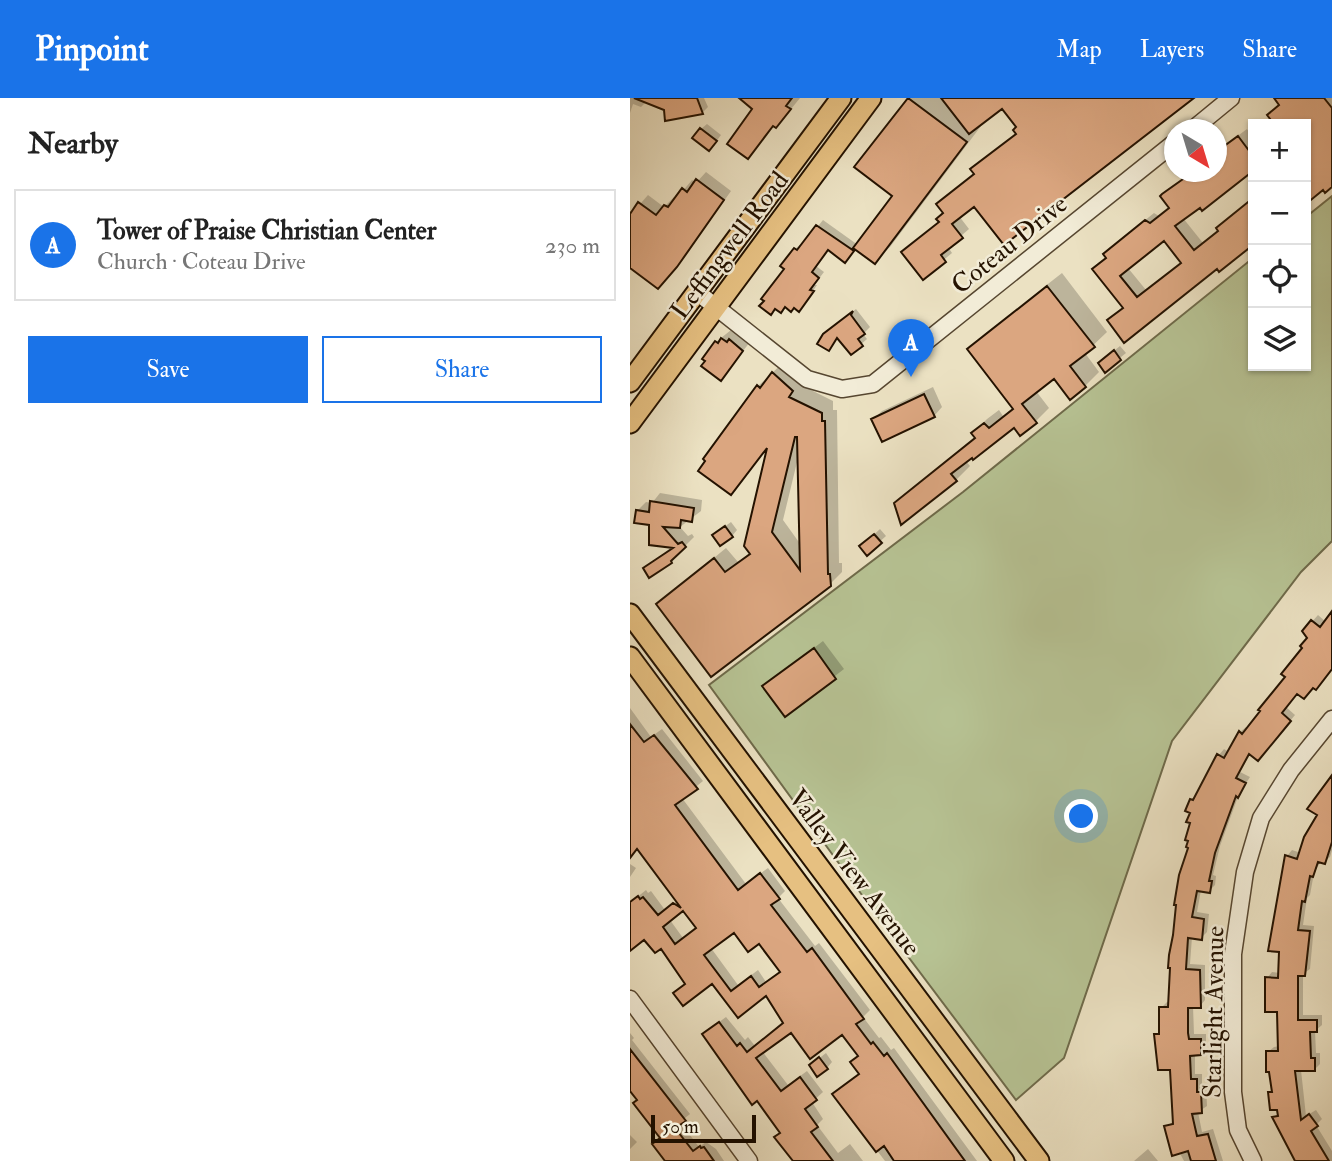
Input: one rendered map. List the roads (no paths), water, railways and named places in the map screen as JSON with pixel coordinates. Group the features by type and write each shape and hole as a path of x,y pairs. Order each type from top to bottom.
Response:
{"main road":[{"name":"Leffingwell Road","path":"630,382 841,98"},
{"name":"Leffingwell Road","path":"630,423 871,98"},
{"name":"Valley View Avenue","path":"630,614 1039,1161"},
{"name":"Valley View Avenue","path":"630,657 1004,1161"}],"street":[{"path":"1205,119 1231,98"},
{"name":"Coteau Drive","path":"697,292 807,379 842,389 873,384 1164,151"},
{"name":"Starlight Avenue","path":"1253,1161 1238,1130 1233,1091 1233,954 1245,872 1261,818 1291,770 1332,719"},
{"path":"630,999 749,1161"}],"place":[{"name":"Tower of Praise Christian Center","path":"911,377"}]}
